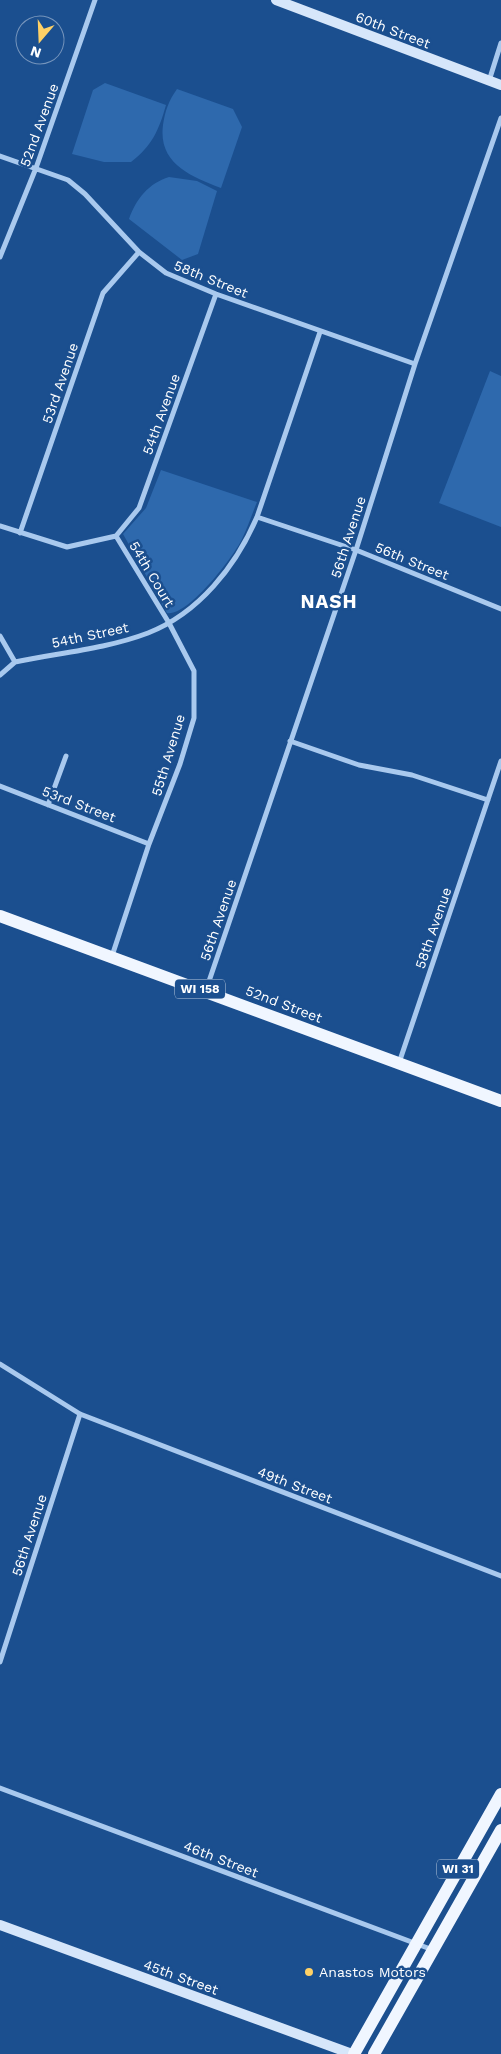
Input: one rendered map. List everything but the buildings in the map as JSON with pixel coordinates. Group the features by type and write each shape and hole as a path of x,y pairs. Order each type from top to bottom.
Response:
{"main road":[{"name":"52nd Street","path":"0,916 501,1101"},
{"name":"WI 31","path":"353,2054 501,1794"},
{"name":"WI 31","path":"374,2054 501,1830"}],"street":[{"name":"52nd Avenue","path":"0,257 36,168 95,0"},
{"name":"60th Street","path":"276,0 289,2 501,85"},
{"path":"489,81 501,43"},
{"name":"56th Avenue","path":"206,991 356,550 415,364 501,118"},
{"name":"58th Street","path":"0,156 68,180 85,194 139,252 166,273 216,294 415,364"},
{"name":"53rd Avenue","path":"20,533 103,293 139,252"},
{"name":"54th Avenue","path":"116,536 139,508 216,294"},
{"path":"169,624 194,605 216,583 243,545 257,516 320,332"},
{"name":"56th Street","path":"257,516 356,550 501,609"},
{"path":"0,526 67,547 116,536"},
{"name":"54th Court","path":"116,536 169,624"},
{"name":"54th Street","path":"15,662 110,644 169,624"},
{"name":"55th Avenue","path":"112,956 149,844 180,764 194,718 194,671 169,624"},
{"path":"0,636 15,662 0,675"},
{"path":"290,742 359,765 412,775 488,800"},
{"path":"48,805 66,756"},
{"name":"58th Avenue","path":"399,1064 501,762"},
{"name":"53rd Street","path":"0,786 149,844"},
{"name":"49th Street","path":"0,1364 80,1414 500,1575"},
{"name":"56th Avenue","path":"0,1662 80,1414"},
{"name":"46th Street","path":"0,1788 434,1950"},
{"name":"45th Street","path":"0,1925 353,2054"}],"shaded area":[{"path":"105,83 166,105 154,137 131,162 104,162 72,154 93,90"},
{"path":"177,89 233,109 242,127 221,188 188,173 178,166 166,149 163,138 163,125 166,110"},
{"path":"169,177 197,181 217,191 198,254 182,260 129,219 135,205 144,193 155,183"},
{"path":"490,371 501,376 501,527 439,503"},
{"path":"161,470 257,502 242,539 220,571 198,596 186,606 176,612 167,613 123,534 146,508"}],"place":[{"name":"Anastos Motors","path":"309,1972"}],"district":[{"name":"NASH","path":"329,601"}]}
